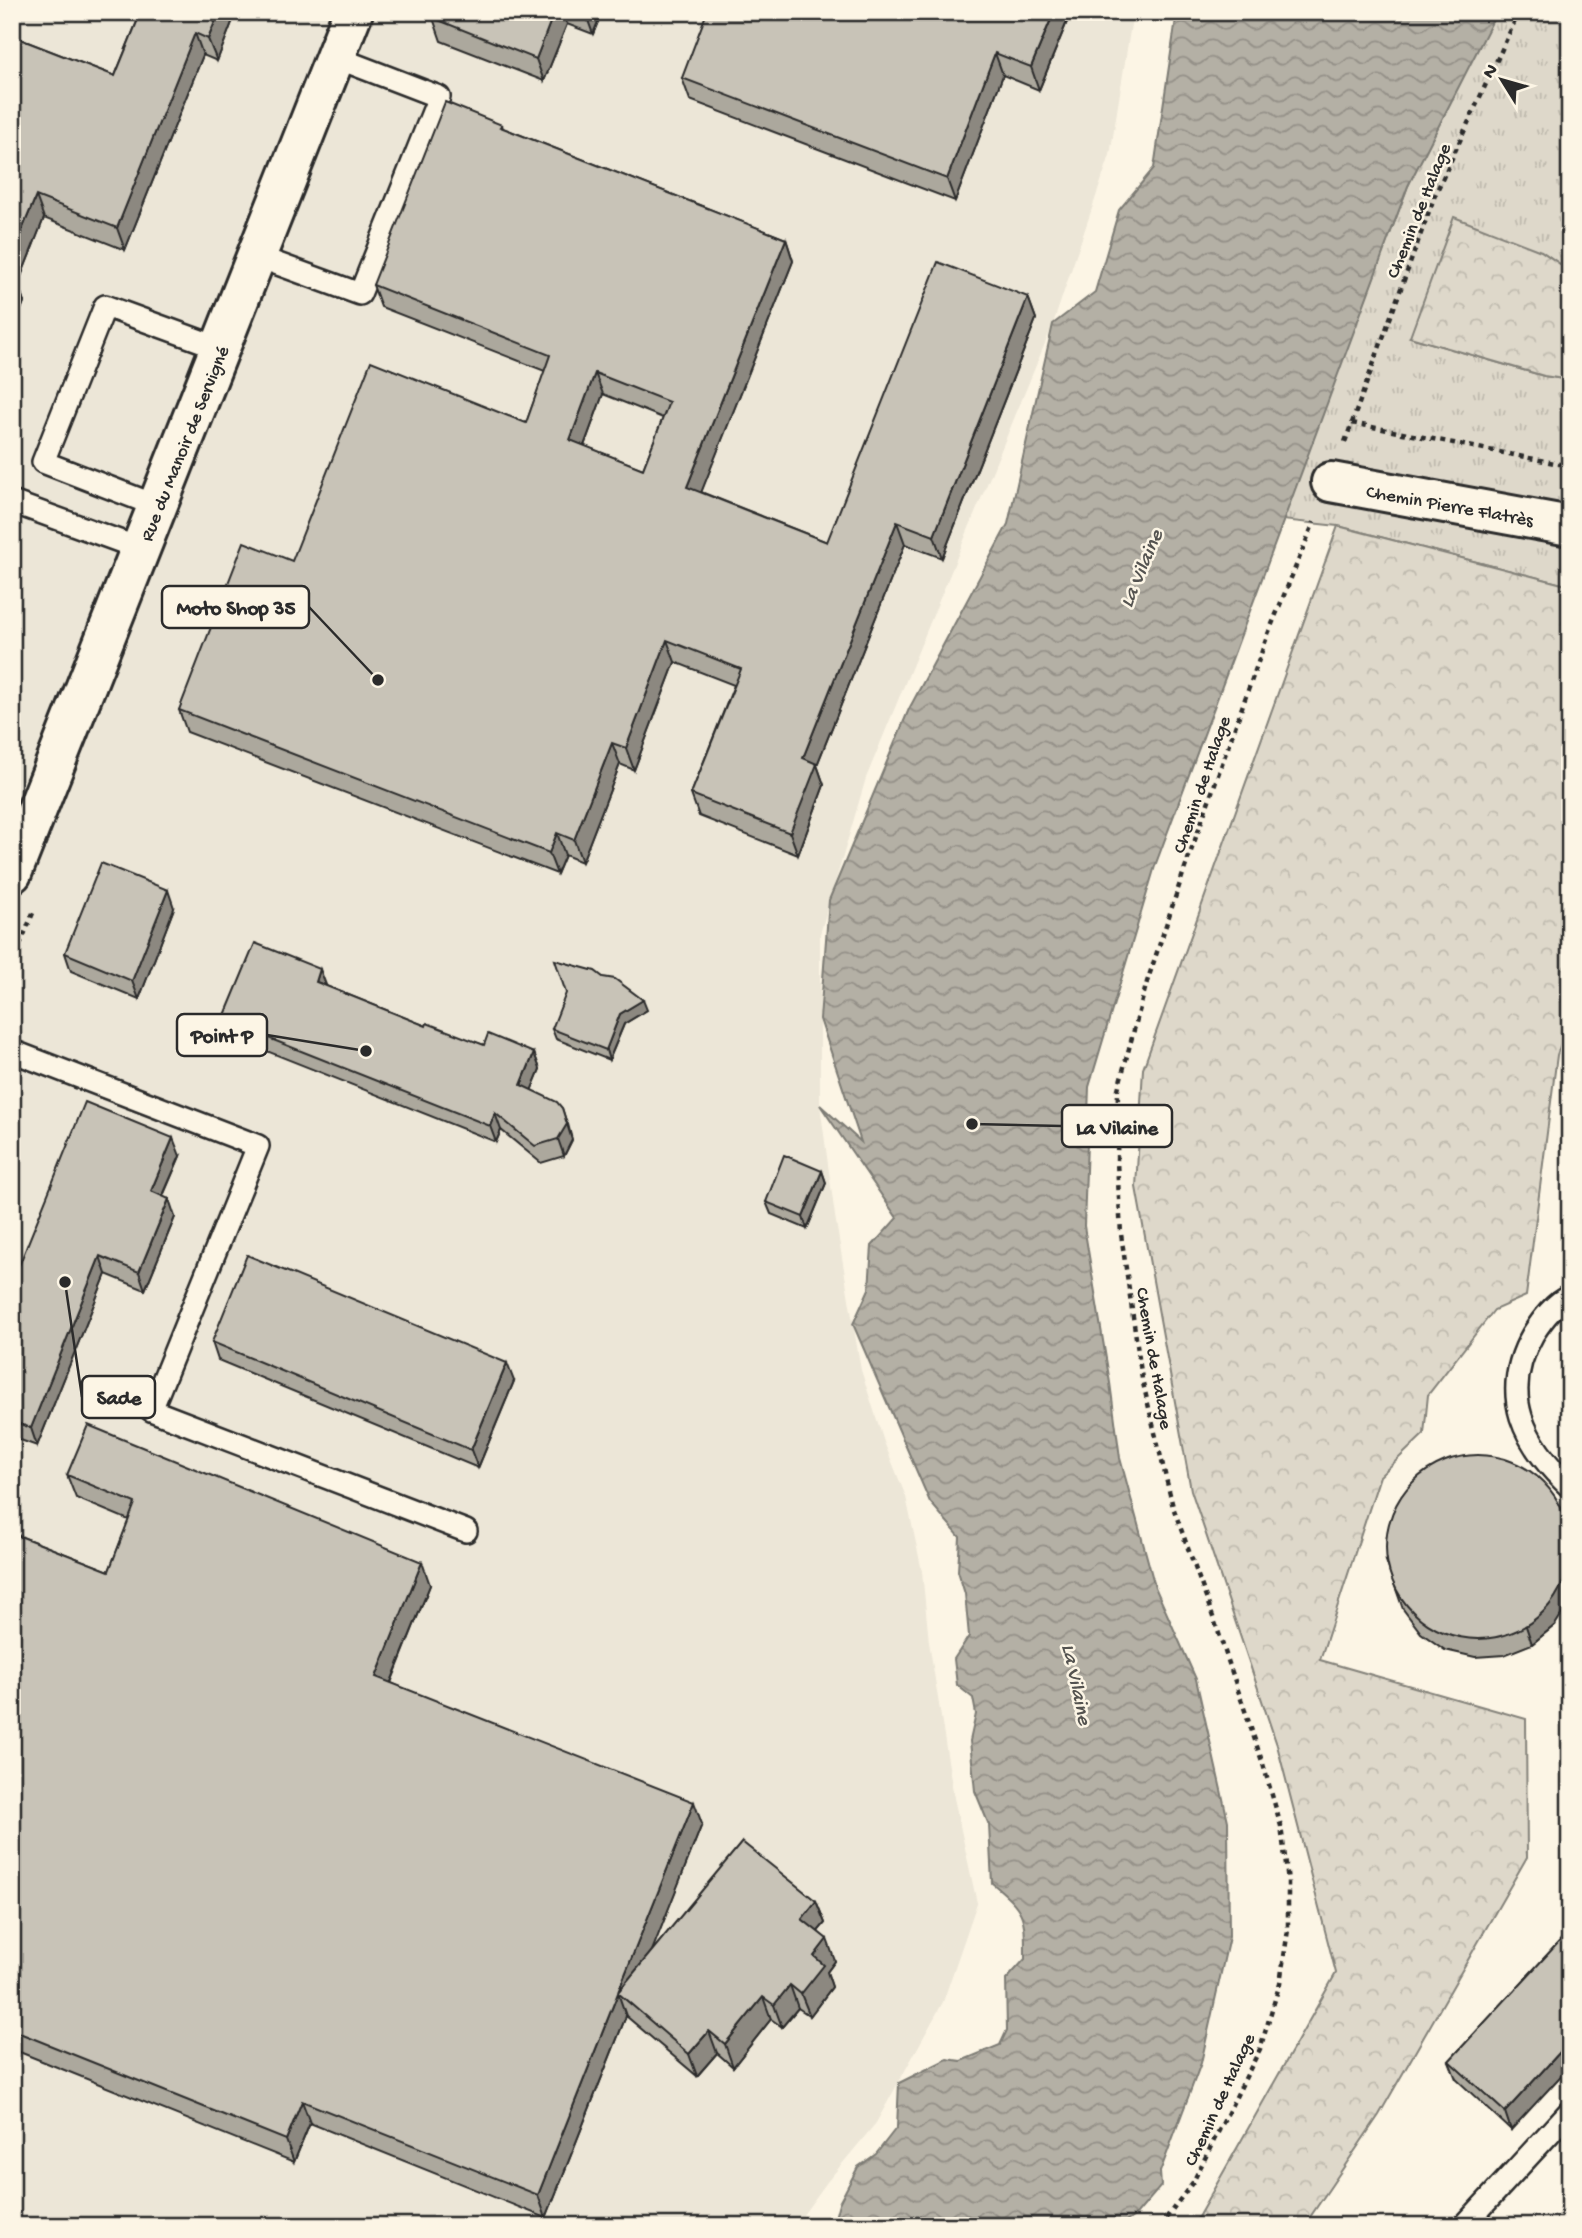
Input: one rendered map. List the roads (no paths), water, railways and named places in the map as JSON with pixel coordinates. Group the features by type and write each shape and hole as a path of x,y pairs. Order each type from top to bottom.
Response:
{"street":[{"name":"Rue du Manoir de Servigné","path":"12,873 354,12"},
{"name":"Chemin Pierre Flatrès","path":"1331,482 1570,526"}],"lane":[{"path":"256,256 360,295 439,97 335,57"},
{"path":"157,506 43,462 105,306 220,348"},
{"path":"12,502 141,549"},
{"path":"12,1051 258,1146 151,1410 466,1531"},
{"path":"1570,1296 1563,1299 1534,1332 1523,1352 1516,1388 1522,1421 1532,1446 1570,1487"},
{"path":"1464,2226 1570,2111"}],"water":[{"name":"La Vilaine","path":"1177,12 1497,12 1408,186 1155,866 1089,1087 1084,1226 1120,1458 1155,1587 1196,1679 1228,1821 1229,1937 1201,2063 1160,2172 1161,2186 1137,2214 1120,2226 806,2226 808,2223 833,2225 839,2203 858,2167 876,2154 897,2127 899,2083 947,2059 961,2061 1000,2045 1007,2030 1006,1980 1025,1959 1025,1932 1021,1915 1012,1900 992,1883 989,1825 975,1791 970,1741 976,1714 973,1698 957,1685 954,1659 969,1636 965,1594 958,1571 960,1537 930,1502 853,1324 869,1289 872,1246 897,1218 820,1105 861,1142 820,1019 829,900 909,709 1008,524 1053,324 1095,292 1119,210 1154,168"}],"place":[{"name":"Moto Shop 35","path":"378,680"},
{"name":"Point P","path":"366,1051"},
{"name":"La Vilaine","path":"972,1124"},
{"name":"Sade","path":"65,1282"}]}
